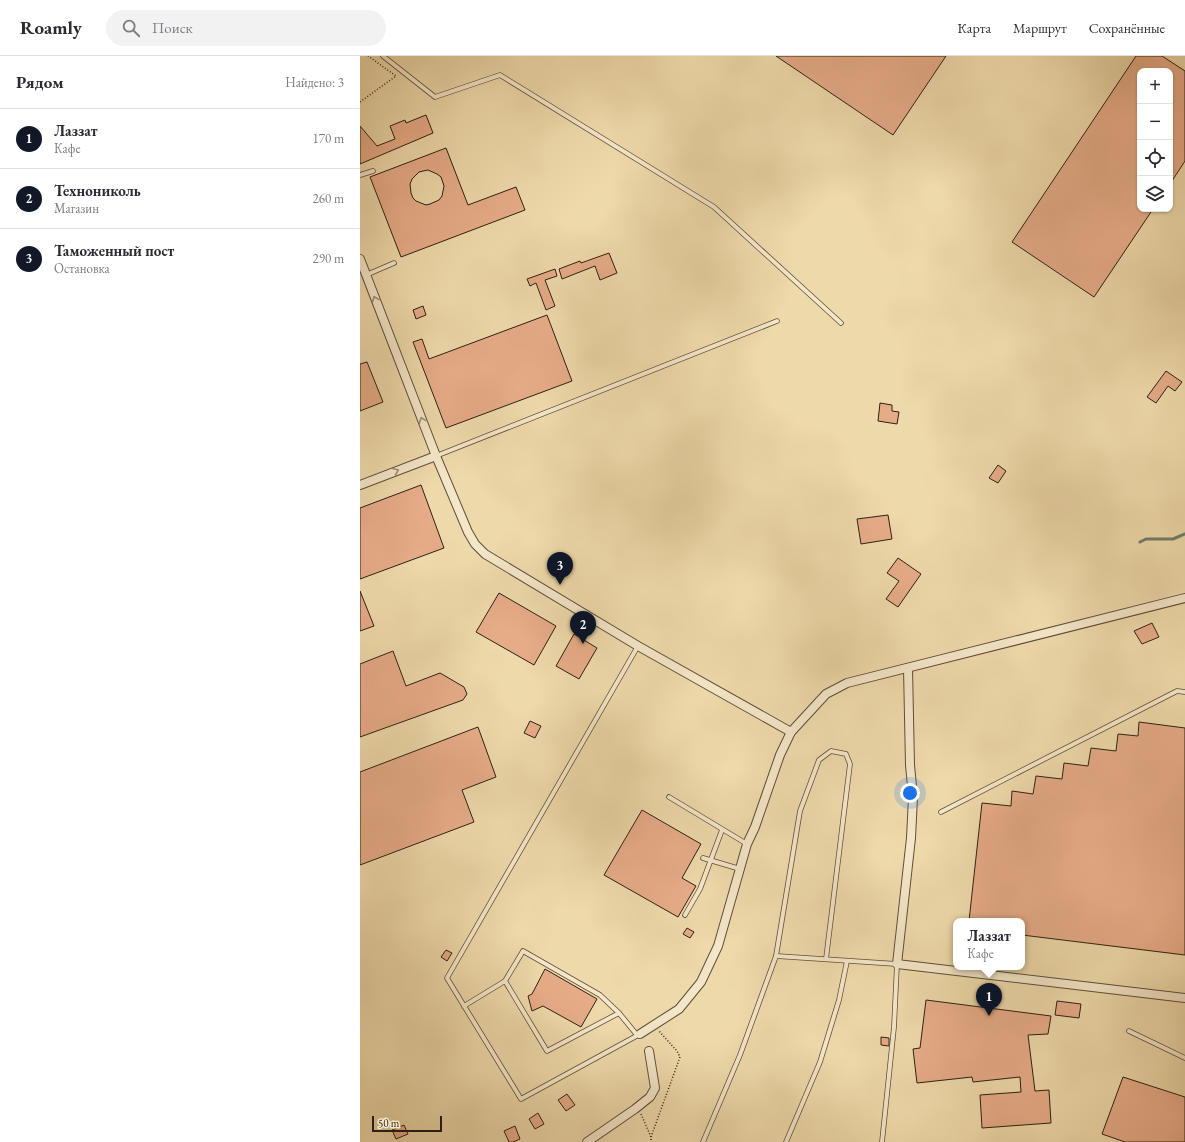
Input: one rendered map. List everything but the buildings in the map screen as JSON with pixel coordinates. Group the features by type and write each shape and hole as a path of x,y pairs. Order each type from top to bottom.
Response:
{"street":[{"path":"360,260 436,456 468,532 475,544 485,554 638,646 791,732"},
{"path":"360,485 436,456"},
{"path":"638,1034 679,1009 701,982 718,946 747,844 755,827 780,755 791,732 826,694 847,683 1185,598"},
{"path":"908,668 910,764 913,797 911,838 897,964 1185,998"},
{"path":"587,1142 650,1097 655,1088 649,1051"}],"lane":[{"path":"383,56 435,97 500,75 714,207 841,323"},
{"path":"360,175 373,171"},
{"path":"366,275 394,263"},
{"path":"436,456 777,321"},
{"path":"464,1006 505,981 523,951 600,995 638,1034 521,1099 464,1006 447,978 638,646"},
{"path":"941,812 1177,691 1185,692"},
{"path":"702,1142 740,1055 776,956 800,811 819,760 831,751 846,754 850,764 826,959"},
{"path":"669,797 747,844"},
{"path":"685,915 700,889 722,830"},
{"path":"703,858 740,869"},
{"path":"776,956 897,964 894,1027 882,1142"},
{"path":"786,1142 820,1062 839,1000 847,961"},
{"path":"505,981 547,1051 619,1013"},
{"path":"1129,1031 1185,1058"}],"path":[{"path":"360,102 396,76 368,56"},
{"path":"651,1142 651,1137 680,1057 677,1051 653,1025"},
{"path":"638,1107 651,1137"}],"waterway":[{"path":"1140,542 1146,539 1173,539 1185,534"}],"place":[{"name":"Таможенный пост","path":"560,585"},
{"name":"Технониколь","path":"583,644"},
{"name":"Лаззат","path":"989,1016"}]}
